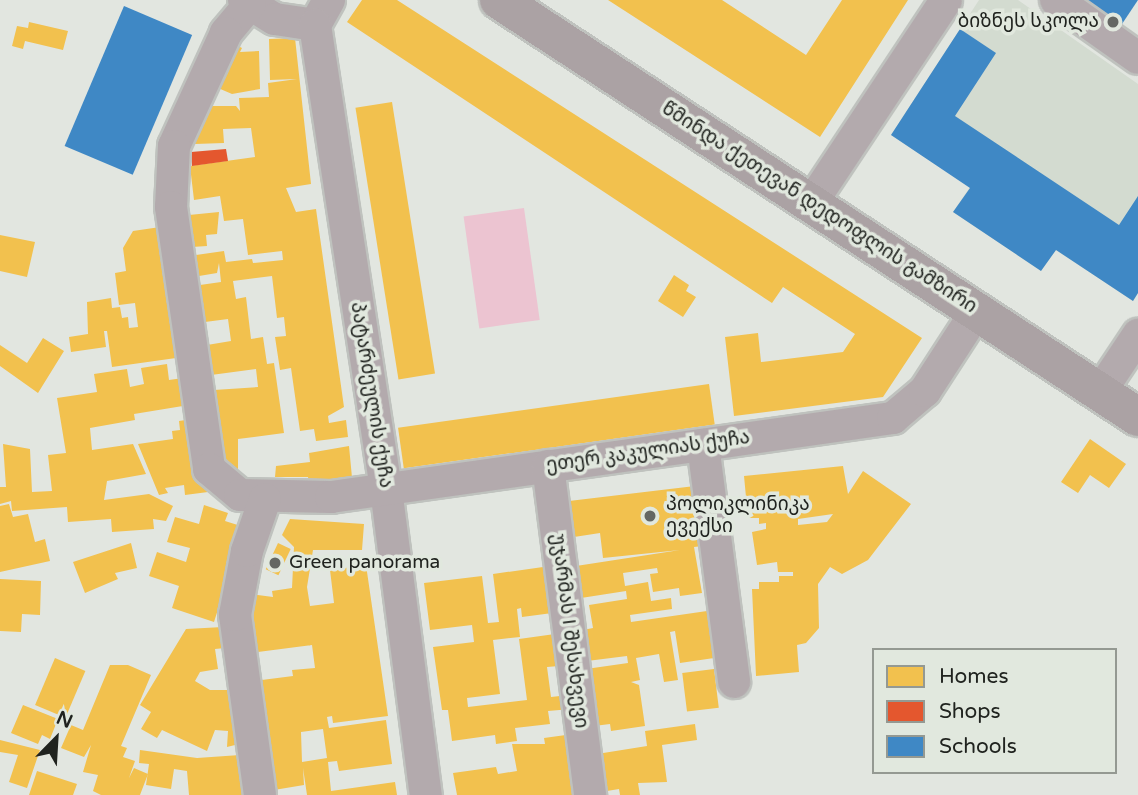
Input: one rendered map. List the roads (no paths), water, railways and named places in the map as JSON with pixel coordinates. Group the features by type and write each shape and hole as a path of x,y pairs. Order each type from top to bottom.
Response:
{"main road":[{"name":"წმინდა ქეთევან დედოფლის გამზირი","path":"499,0 1138,417"}],"street":[{"path":"812,202 946,0"},
{"path":"1056,0 1138,58"},
{"path":"260,795 235,615 247,551 265,499 240,495 209,468 171,207 174,146 226,33 247,2 275,19 322,13"},
{"name":"პატარძეულის ქუჩა","path":"322,13 426,795"},
{"name":"ეთერ კაკულიას ქუჩა","path":"265,499 386,489 894,418 925,391 977,311"},
{"path":"1101,392 1138,335"},
{"path":"703,445 734,682"},
{"name":"უჯარმას I შესახვევი","path":"548,466 590,795"}],"place":[{"name":"ბიზნეს სკოლა","path":"1113,22"},
{"name":"პოლიკლინიკა ევექსი","path":"650,516"},
{"name":"Green panorama","path":"275,563"}]}
